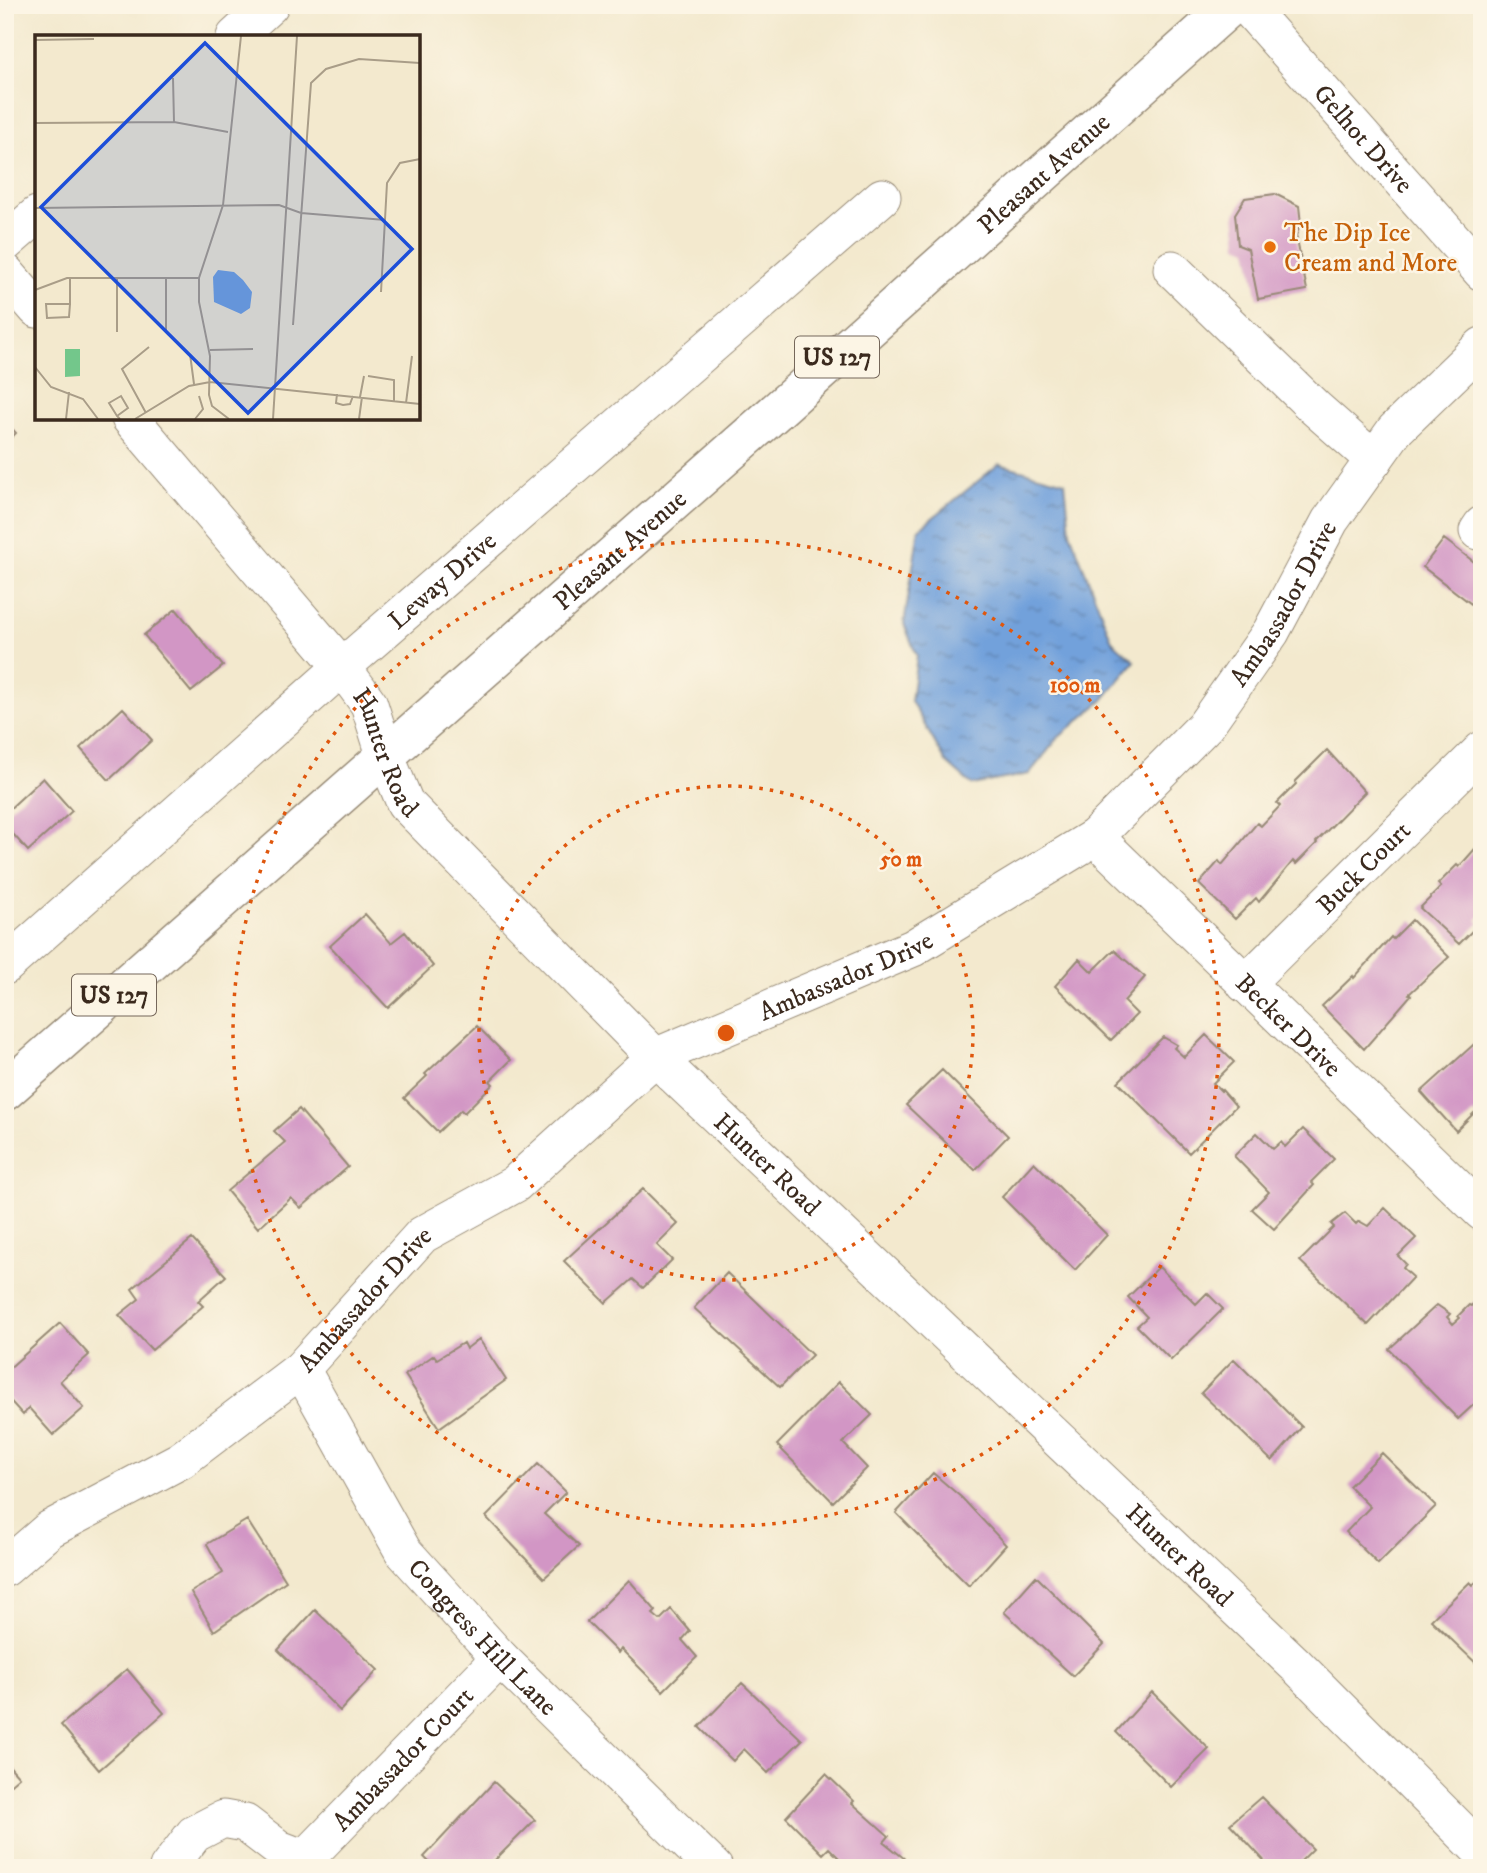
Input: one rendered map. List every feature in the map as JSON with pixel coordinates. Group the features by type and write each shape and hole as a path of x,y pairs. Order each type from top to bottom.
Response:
{"main road":[{"name":"Pleasant Avenue","path":"5,1091 762,425 1232,5"}],"street":[{"path":"237,35 270,5"},
{"name":"Gelhot Drive","path":"1246,5 1482,272"},
{"name":"Leway Drive","path":"5,966 342,667 882,197"},
{"path":"5,243 35,217"},
{"path":"1172,269 1314,407 1374,460"},
{"path":"5,272 35,307"},
{"name":"Ambassador Drive","path":"5,1568 50,1529 181,1460 301,1369 422,1235 515,1184 655,1057 913,948 1095,837 1205,726 1271,632 1331,521 1395,430 1482,346"},
{"name":"Hunter Road","path":"132,420 342,667 369,704 385,755 405,803 655,1057 1286,1656 1482,1852"},
{"name":"Buck Court","path":"1244,984 1482,750"},
{"name":"Becker Drive","path":"1095,837 1244,984 1477,1199"},
{"name":"Congress Hill Lane","path":"301,1369 403,1551 500,1658 714,1868"},
{"name":"Ambassador Court","path":"306,1864 500,1658"},
{"path":"168,1868 194,1834 223,1819 245,1822 279,1849 306,1864"}],"water":[{"path":"999,464 1065,482 1070,532 1112,641 1135,661 1103,700 1058,738 1029,774 972,785 946,762 911,701 917,656 904,624 919,529"}],"building":[{"name":"The Dip Ice Cream and More","path":"1275,194 1299,206 1301,224 1296,235 1307,290 1258,299 1248,249 1238,245 1235,214 1245,198"},
{"path":"5,421 16,433 5,444"},
{"path":"1444,539 1482,568 1482,596 1474,606 1423,567"},
{"path":"176,609 223,666 191,692 144,635"},
{"path":"123,708 152,740 109,780 80,748"},
{"path":"1327,750 1365,792 1296,864 1293,861 1259,902 1256,898 1235,919 1199,884 1219,861 1222,865 1257,823 1261,826 1280,806 1277,803 1295,782"},
{"path":"43,778 72,811 28,851 5,825 5,813"},
{"path":"1482,841 1482,915 1477,920 1480,923 1459,944 1420,908 1441,887 1438,884 1457,865 1459,867"},
{"path":"365,914 391,943 405,932 433,966 388,1008 330,946"},
{"path":"1412,920 1449,957 1409,994 1411,995 1364,1049 1322,1006 1353,976 1354,978 1391,937 1393,939"},
{"path":"1114,950 1145,977 1124,1001 1137,1014 1111,1040 1055,986 1079,959 1092,972"},
{"path":"477,1026 511,1060 490,1081 493,1084 464,1113 461,1110 438,1132 404,1098 427,1076 425,1074"},
{"path":"1206,1035 1234,1062 1213,1083 1236,1106 1189,1153 1118,1082 1163,1037 1177,1045 1174,1048 1184,1057"},
{"path":"1482,1037 1482,1111 1477,1116 1474,1113 1456,1131 1421,1092"},
{"path":"942,1070 1008,1136 975,1170 906,1105"},
{"path":"299,1109 348,1167 301,1208 291,1198 258,1228 227,1191 285,1142 274,1131"},
{"path":"1303,1129 1334,1159 1311,1182 1314,1185 1274,1229 1252,1209 1269,1192 1234,1156 1257,1133 1273,1149 1281,1142 1285,1147"},
{"path":"1034,1162 1107,1235 1075,1270 1002,1197"},
{"path":"643,1189 678,1224 657,1245 672,1260 643,1288 633,1279 606,1303 564,1261"},
{"path":"1385,1208 1416,1238 1398,1256 1406,1264 1403,1268 1413,1277 1368,1325 1300,1261 1334,1227 1331,1224 1345,1213 1356,1224 1359,1221 1368,1226"},
{"path":"192,1239 226,1276 198,1301 203,1306 152,1350 119,1315 139,1299 132,1289"},
{"path":"1159,1267 1196,1304 1207,1293 1223,1309 1171,1360 1137,1326 1147,1317 1128,1297"},
{"path":"727,1273 812,1355 780,1387 694,1308"},
{"path":"1476,1301 1482,1307 1482,1397 1458,1419 1389,1349 1437,1305 1450,1314 1447,1317 1453,1324 1469,1305"},
{"path":"60,1323 89,1355 60,1381 84,1408 53,1435 29,1408 23,1415 5,1395 5,1372"},
{"path":"479,1339 506,1380 439,1428 405,1375 434,1355 437,1359 463,1343 466,1349"},
{"path":"1234,1359 1302,1427 1272,1461 1201,1393"},
{"path":"839,1382 872,1415 843,1443 867,1468 833,1502 777,1445"},
{"path":"1382,1453 1436,1506 1378,1564 1346,1532 1370,1507 1349,1486"},
{"path":"538,1464 566,1492 544,1514 579,1546 544,1578 486,1517"},
{"path":"933,1473 962,1498 1006,1545 969,1586 896,1513"},
{"path":"247,1520 286,1581 214,1631 191,1592 223,1573 207,1544"},
{"path":"1036,1576 1104,1644 1073,1676 1004,1612"},
{"path":"1482,1576 1482,1669 1431,1620 1470,1582 1473,1585"},
{"path":"629,1580 656,1611 653,1614 660,1620 671,1609 690,1631 682,1640 697,1657 663,1691 621,1649 618,1653 587,1622"},
{"path":"315,1610 378,1670 340,1711 278,1650"},
{"path":"127,1669 164,1713 99,1770 61,1725"},
{"path":"742,1683 802,1740 768,1773 744,1749 733,1761 699,1727"},
{"path":"1152,1692 1209,1749 1171,1787 1116,1732"},
{"path":"5,1761 19,1777 5,1789"},
{"path":"826,1774 854,1801 852,1803 889,1836 884,1842 905,1859 897,1868 849,1868 829,1848 823,1854 786,1817"},
{"path":"494,1782 535,1820 487,1868 435,1868 424,1857"},
{"path":"1261,1797 1313,1849 1294,1868 1271,1868 1230,1824"}],"place":[{"name":"The Dip Ice Cream and More","path":"1270,247"}]}
